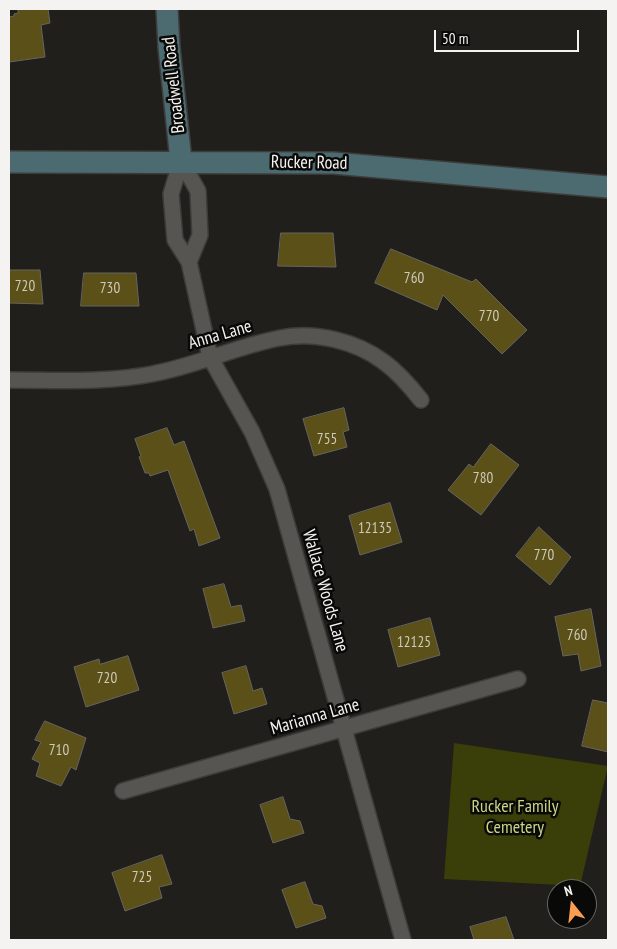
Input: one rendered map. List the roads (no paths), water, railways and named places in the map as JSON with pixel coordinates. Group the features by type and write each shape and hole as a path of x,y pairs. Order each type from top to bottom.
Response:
{"main road":[{"name":"Broadwell Road","path":"167,9 169,47 182,162"},
{"name":"Rucker Road","path":"9,162 333,162 608,187"}],"street":[{"path":"182,162 198,191 200,235 189,262"},
{"name":"Wallace Woods Lane","path":"182,162 170,194 175,240 189,262 210,357 252,432 277,489 403,940"},
{"name":"Anna Lane","path":"9,380 115,380 154,374 281,337 305,336 330,338 358,347 384,362 406,381 421,400"},
{"name":"Marianna Lane","path":"123,791 518,679"}],"park label":[{"name":"Rucker Family Cemetery","path":"515,818"}]}
